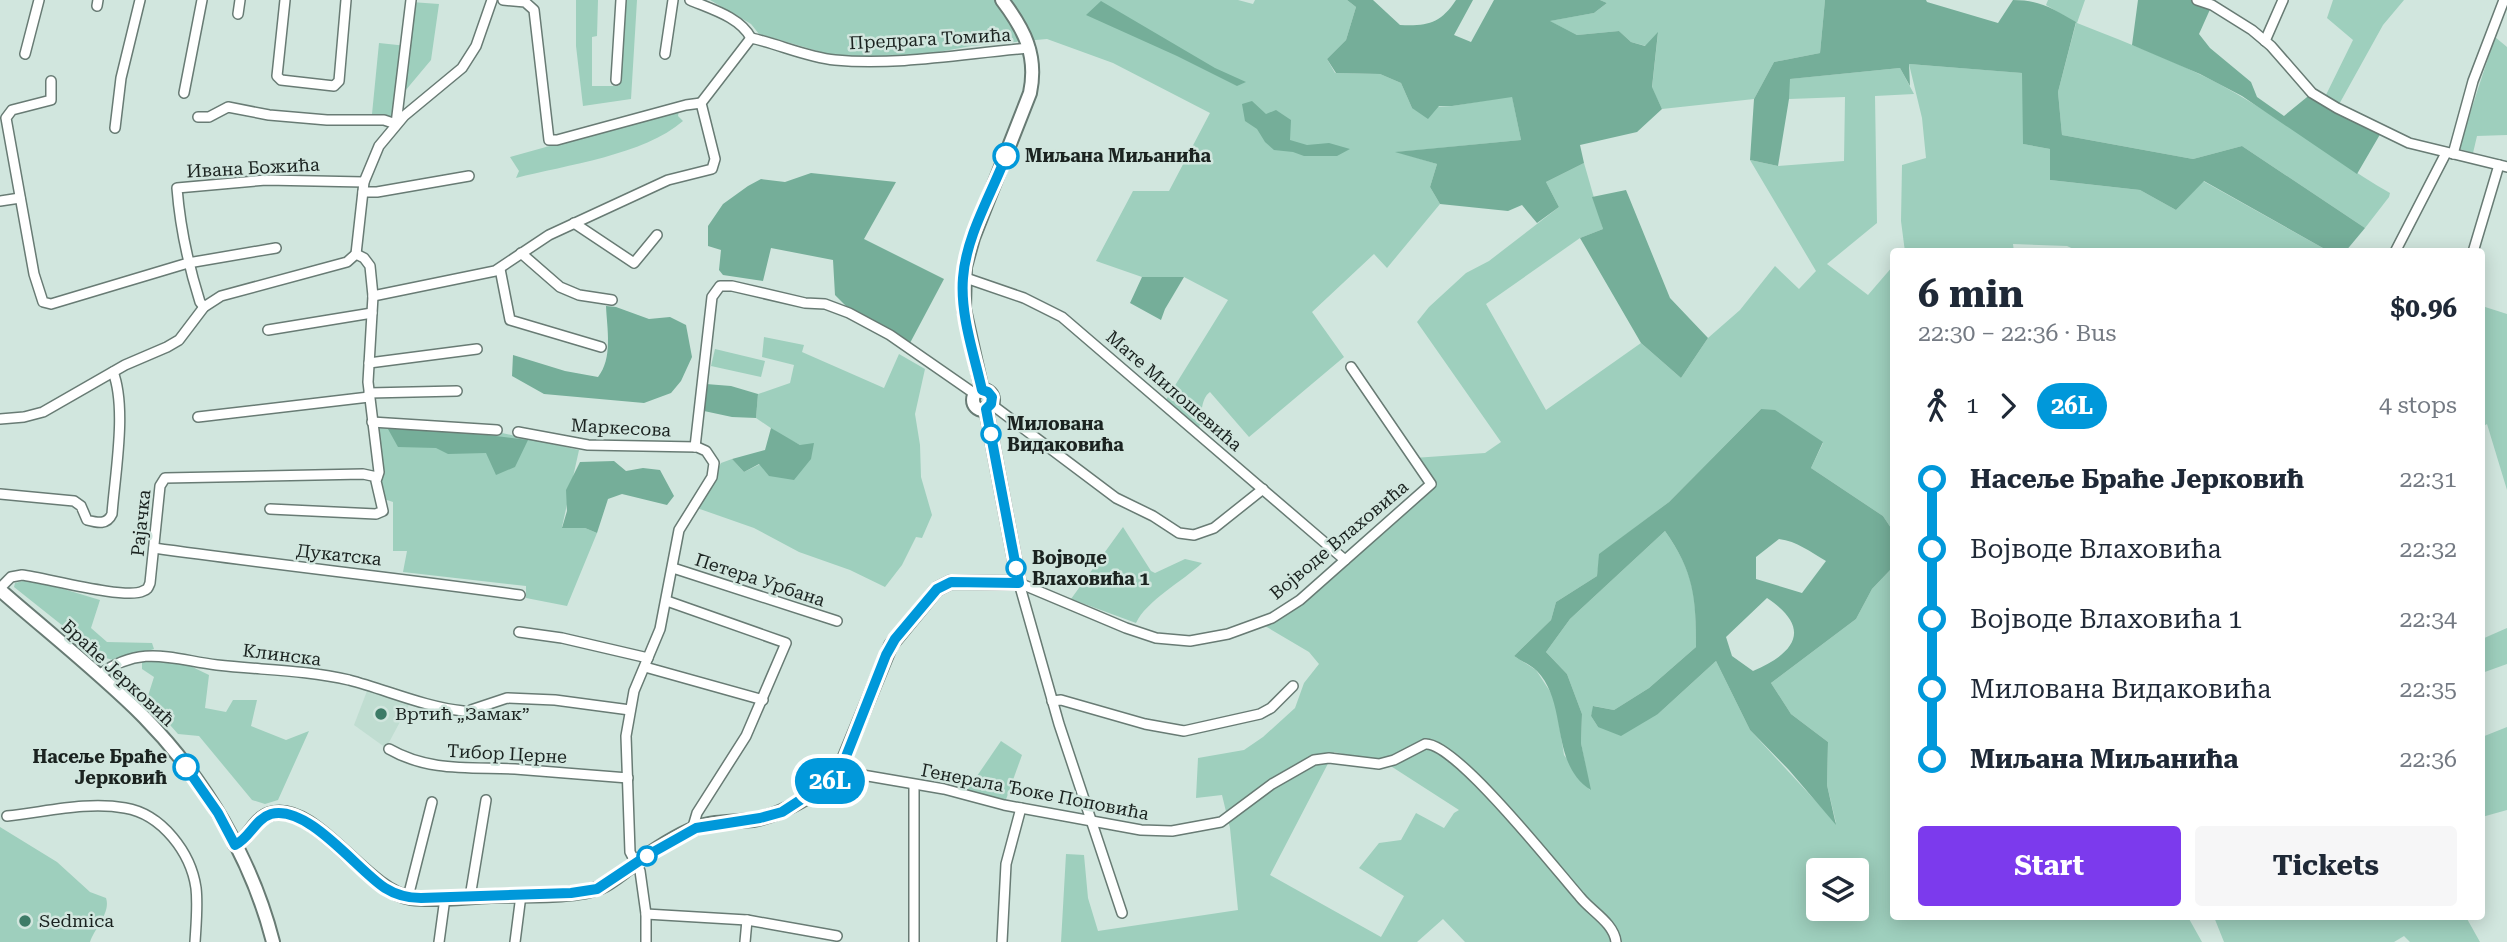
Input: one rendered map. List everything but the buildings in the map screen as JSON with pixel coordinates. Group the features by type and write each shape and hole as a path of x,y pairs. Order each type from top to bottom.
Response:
{"street":[{"path":"25,54 39,0"},
{"path":"115,128 121,78 140,0"},
{"path":"184,93 202,0"},
{"path":"237,14 240,0"},
{"path":"285,0 276,74 281,80 334,86 339,80 346,0"},
{"path":"396,124 411,0"},
{"path":"0,419 43,412 113,372 174,343 204,307 226,293 346,262 356,254 363,187 379,146 396,124 463,68 476,46 492,0"},
{"path":"503,0 525,2 534,10 549,140 701,103 751,38 735,21 690,0"},
{"path":"616,80 621,0"},
{"path":"666,54 673,0"},
{"path":"989,407 981,410 974,405 978,392 966,320 963,277 973,238 1030,93 1033,70 1030,48 1022,29 1002,0"},
{"path":"2197,0 2239,21 2265,41 2316,96 2399,139 2503,166 2474,248"},
{"path":"2265,41 2283,0"},
{"path":"2397,248 2450,153 2473,81 2504,0"},
{"name":"Предрага Томића","path":"751,38 824,58 850,60 933,57 1030,48"},
{"path":"51,81 51,100 12,110 7,114 34,274 43,302 51,304 188,263 276,248"},
{"path":"373,296 470,278 500,269 540,240 574,223 668,180 712,169 715,159 701,103"},
{"path":"198,117 209,117 228,107 269,115 327,120 384,120 396,124"},
{"path":"363,187 377,192 469,176"},
{"name":"Ивана Божића","path":"204,307 188,263 177,188 266,180 363,187"},
{"path":"0,201 20,198"},
{"path":"574,223 634,263 657,235"},
{"path":"521,253 560,287 579,295 612,300"},
{"path":"270,509 379,514 383,508 376,481 379,472 369,395 373,296 370,266 364,258 356,254"},
{"path":"500,269 510,320 601,347"},
{"name":"Мате Милошевића","path":"963,277 1024,298 1062,317 1345,560"},
{"path":"695,447 712,297 720,286 732,286 839,309 890,335 978,392"},
{"path":"268,330 372,313"},
{"path":"369,363 477,349"},
{"name":"Војводе Влаховића","path":"235,845 247,838 263,817 290,814 331,840 387,890 408,897 571,893 597,889 692,830 707,825 754,820 776,814 824,785 839,771 895,639 937,589 951,582 1019,583 1135,632 1167,640 1190,641 1228,634 1272,618 1300,600 1432,484 1351,367"},
{"path":"0,494 77,502 89,521 106,522 112,514 119,400 113,372"},
{"path":"198,417 369,395 457,391"},
{"path":"989,407 1116,498 1153,516 1179,533 1194,535 1214,528 1263,489"},
{"path":"989,407 1019,583 1052,701 1122,913"},
{"path":"372,422 496,430"},
{"name":"Маркесова","path":"518,432 588,445 695,447 706,451 714,465 709,482 681,524 673,568"},
{"name":"Рајачка","path":"0,589 10,577 22,575 111,591 143,592 150,583 160,486 165,478 353,474 377,477"},
{"name":"Дукатска","path":"154,548 520,595"},
{"path":"646,942 646,914 640,871 630,852 625,747 629,710 659,633 673,568"},
{"name":"Петера Урбана","path":"673,568 837,621"},
{"name":"Браће Јерковић","path":"0,589 99,675 146,719 172,749 218,813 235,845 262,908 273,942"},
{"path":"667,601 786,643 746,736 697,813 692,830"},
{"path":"519,632 562,638 763,700"},
{"name":"Клинска","path":"99,675 111,666 134,658 171,656 215,665 278,669 347,680 467,711 507,698 555,700 629,710"},
{"path":"1052,701 1068,701 1145,724 1184,731 1260,714 1271,708 1293,686"},
{"name":"Генерала Ђоке Поповића","path":"839,771 1021,808 1159,832 1210,826 1230,817 1272,784 1314,760 1329,758 1379,764 1430,743 1451,757 1507,812 1582,900 1609,926 1616,942"},
{"name":"Тибор Церне","path":"389,749 416,762 445,768 490,768 628,778"},
{"path":"914,785 914,942"},
{"path":"470,897 486,800"},
{"path":"408,897 432,802"},
{"path":"8,816 96,806 129,808 142,813 174,838 183,851 196,890 195,942"},
{"path":"1002,942 1006,864 1021,808"},
{"path":"514,942 521,895"},
{"path":"439,942 445,898"},
{"path":"646,914 747,920 837,936"},
{"path":"745,942 747,920"}],"shaded area":[{"path":"576,0 598,0 597,36 592,37 592,86 619,86 624,0 637,0 631,99 583,106 576,46"},
{"path":"710,0 1238,0 1253,4 1255,0 1347,0 1356,7 1346,40 1327,59 1335,73 1380,74 1401,83 1412,108 1452,106 1512,96 1521,140 1398,152 1437,164 1430,187 1440,204 1387,268 1374,254 1312,312 1344,357 1249,437 1210,392 1203,404 1199,429 1166,400 1228,300 1184,277 1142,277 1096,261 1133,191 1169,191 1210,113 1113,63 1047,39 971,46 922,55 838,57 759,34 751,24"},
{"path":"1600,0 1825,0 1820,53 1774,62 1754,99 1662,109 1652,88 1658,33 1646,46 1631,42 1619,31 1577,35 1549,21 1594,13 1607,3"},
{"path":"2048,0 2085,0 2077,23 2164,58 2227,88 2390,193 2389,197 2365,228 2242,146 2193,159 2062,135 2058,92 2076,23 2046,5"},
{"path":"2333,0 2404,0 2383,25 2337,108 2323,101 2353,40 2327,18"},
{"path":"411,2 439,4 431,60 405,91 392,117 372,114 379,43 407,46"},
{"path":"2495,37 2507,47 2507,135 2477,136 2473,153 2459,147"},
{"path":"1909,64 2023,73 2023,144 2050,149 2050,180 2140,190 2176,210 2203,181 2323,248 2071,248 2013,244 2014,248 1904,248 1901,221 1902,165 1926,158 1922,118"},
{"path":"1900,68 1914,94 1875,96 1877,223 1827,264 1868,295 1890,269 1890,526 1883,516 1811,468 1823,443 1761,409 1669,502 1600,554 1597,576 1556,602 1551,620 1514,656 1536,670 1555,699 1564,755 1590,790 1581,743 1582,714 1567,674 1546,652 1570,619 1665,531 1682,560 1692,586 1696,647 1649,688 1614,710 1594,706 1591,716 1598,727 1658,714 1716,661 1750,730 1836,823 1827,785 1828,742 1791,714 1771,683 1856,619 1872,589 1890,570 1890,920 2190,920 2202,942 1465,942 1443,919 1417,942 1061,942 1066,854 1084,855 1088,898 1098,931 1238,910 1230,828 1222,795 1196,798 1198,758 1244,750 1263,737 1295,708 1304,683 1319,664 1309,652 1260,623 1272,618 1431,484 1414,458 1485,453 1501,442 1417,322 1429,307 1466,273 1489,261 1559,207 1546,182 1584,163 1603,229 1580,238 1486,304 1546,410 1641,343 1681,378 1708,338 1740,310 1775,266 1799,289 1816,271 1750,160 1778,166 1844,161 1845,97 1789,99 1789,79","holes":["1334,752 1386,763 1459,810 1444,828 1416,813 1401,840 1379,843 1359,868 1404,896 1381,937 1270,875"]},
{"path":"679,110 678,116 683,121 667,133 626,151 516,178 519,171 510,157"},
{"path":"2485,307 2507,314 2507,490 2487,424 2485,425"},
{"path":"764,337 804,345 802,352 884,388 899,354 925,369 915,414 921,477 932,515 922,538 916,537 902,565 885,587 850,570 799,552 754,528 697,508 721,463 732,459 744,472 800,445 756,418 758,394 790,383 794,365 762,357"},
{"path":"715,349 765,361 761,377 711,366"},
{"path":"374,427 502,433 579,450 562,527 585,528 597,533 567,606 526,598 526,586 403,572 407,551 393,551 393,502 384,499 379,481 384,476"},
{"path":"1123,527 1151,571 1155,573 1185,559 1202,563 1156,599 1136,623 1071,599"},
{"path":"40,582 100,600 91,628 107,642 152,643 154,649 117,661 102,657 14,587 15,583"},
{"path":"2507,628 2507,664 2485,672 2485,638"},
{"path":"142,661 182,662 209,675 205,708 226,712 233,700 257,700 251,726 286,740 309,731 278,800 265,804 252,800 199,736 178,734 147,699 154,677 142,669"},
{"name":"Вртић „Замак”","path":"367,691 410,703 386,748 354,725"},
{"path":"2507,727 2507,810 2485,816 2485,736"},
{"path":"1001,741 1022,755 1004,805 964,795"},
{"path":"0,827 57,862 90,892 106,898 104,915 90,942 0,942"},
{"path":"2215,920 2468,920 2480,942 2410,942 2404,936 2394,942 2224,942"}],"green space":[{"path":"1347,0 1373,0 1400,25 1410,25 1426,24 1439,19 1456,0 1473,0 1454,35 1471,42 1494,0 1600,0 1607,3 1594,13 1550,21 1577,35 1619,31 1631,42 1645,46 1658,32 1652,87 1662,109 1637,132 1580,145 1584,163 1546,182 1559,207 1537,223 1522,205 1508,211 1440,204 1430,187 1437,164 1395,152 1521,140 1512,97 1439,106 1428,119 1412,108 1401,83 1380,74 1336,73 1327,59 1346,40 1356,7"},
{"path":"1825,0 1926,0 1998,23 2013,0 2046,6 2076,22 2058,92 2062,135 2193,159 2242,146 2365,228 2348,248 2323,248 2204,181 2176,210 2140,190 2050,180 2050,149 2023,144 2022,73 1909,64 1910,86 1900,68 1790,79 1778,166 1750,160 1754,99 1774,62 1820,53"},
{"path":"2138,0 2197,0 2212,5 2199,34 2210,48 2251,82 2257,97 2284,116 2312,93 2382,131 2357,174 2242,96 2200,74 2132,45"},
{"path":"1101,1 1215,68 1246,82 1237,86 1086,15"},
{"path":"1252,101 1266,114 1276,110 1291,120 1290,140 1307,145 1329,143 1350,149 1337,156 1304,156 1274,150 1257,129 1245,121 1242,104"},
{"path":"811,173 896,182 864,239 944,279 910,343 846,306 835,295 833,260 771,248 763,281 723,275 719,270 721,250 708,246 708,226 723,204 761,179 785,182"},
{"path":"1626,190 1670,298 1708,338 1681,378 1641,343 1580,238 1603,229 1592,197"},
{"path":"1142,277 1184,277 1161,320 1130,303"},
{"path":"606,306 649,319 670,317 686,325 692,357 681,381 671,393 644,403 544,394 512,376 513,355 565,371 598,377 606,361"},
{"path":"706,384 731,386 758,394 756,418 732,417 704,411 702,407"},
{"path":"1761,409 1775,410 1823,442 1811,468 1883,516 1890,526 1890,570 1872,589 1856,619 1771,683 1791,714 1828,742 1827,785 1836,825 1750,730 1716,661 1658,714 1621,736 1598,727 1591,716 1593,706 1614,710 1649,688 1696,647 1694,600 1688,573 1665,531 1570,619 1546,652 1567,674 1582,714 1581,743 1591,790 1578,779 1564,750 1547,685 1535,669 1514,656 1551,620 1556,602 1597,576 1599,554 1669,502","holes":["1779,539 1826,561 1802,593 1756,579 1756,557","1767,598 1790,620 1794,630 1793,639 1779,656 1753,671 1732,656 1726,637"]},
{"path":"771,428 800,445 814,443 811,459 794,480 769,476 759,464 744,472 732,459 765,450"},
{"path":"388,429 446,430 528,440 515,467 496,475 486,453 448,454 436,448 398,447"},
{"path":"614,461 626,471 643,468 660,470 674,496 667,505 622,494 608,499 597,533 585,528 562,528 567,511 566,490 580,462"}],"bus line":[{"name":"26L","path":"186,767 218,813 235,845 247,838 263,817 270,814 290,814 331,840 387,890 415,898 571,893 597,889 663,845 692,830 707,825 754,820 782,812 831,780 845,759 891,645 933,593 951,582 1019,583 986,409 991,404 992,397 982,390 966,320 963,294 964,267 968,253 1006,156"}],"place":[{"name":"Миљана Миљанића","path":"1006,156"},
{"name":"Милована Видаковића","path":"991,434"},
{"name":"Војводе Влаховића 1","path":"1016,568"},
{"name":"Вртић „Замак”","path":"381,714"},
{"name":"Насеље Браће Јерковић","path":"186,767"},
{"name":"Sedmica","path":"25,921"}]}
